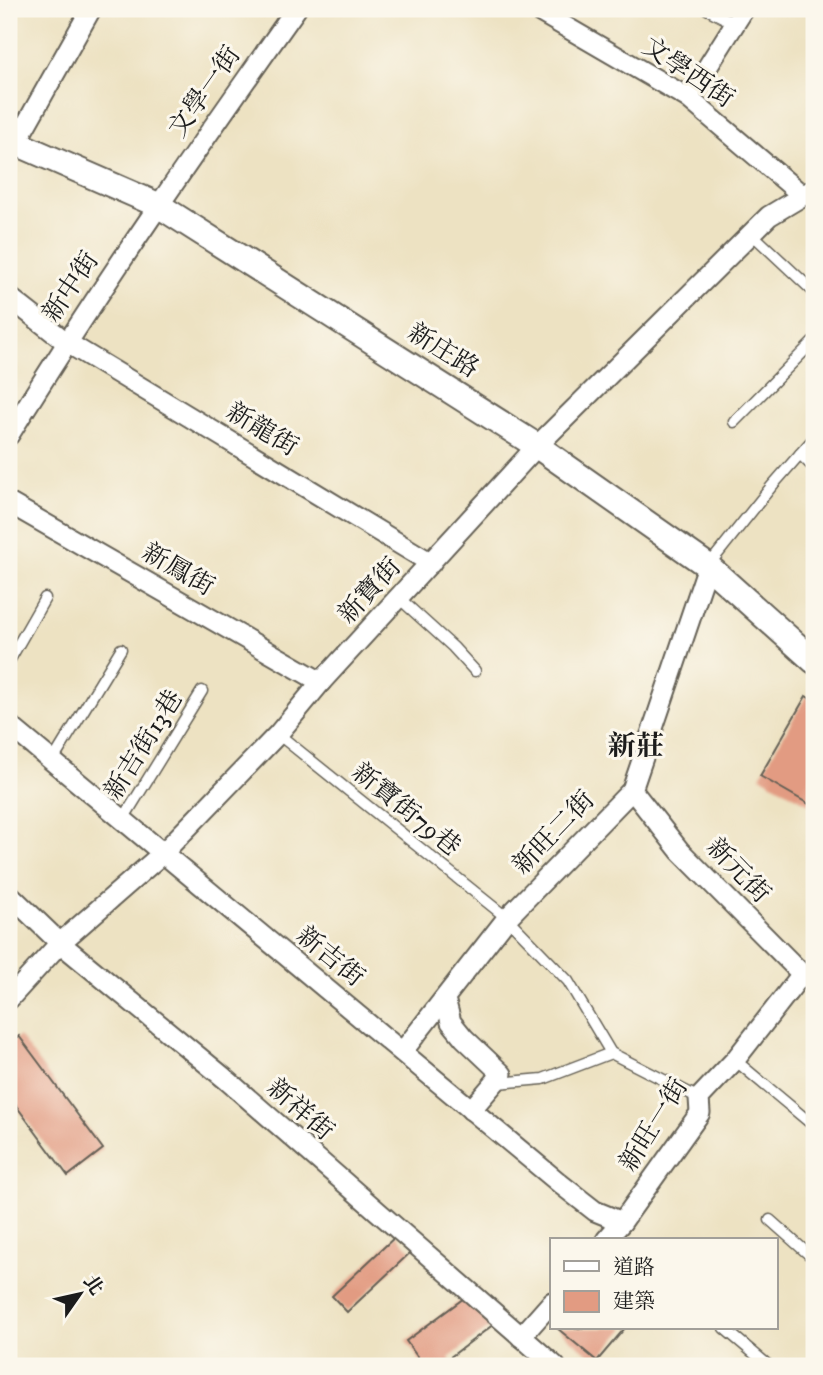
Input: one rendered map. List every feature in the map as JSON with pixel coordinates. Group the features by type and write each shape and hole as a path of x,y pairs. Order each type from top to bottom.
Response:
{"street":[{"path":"11,146 91,9"},
{"name":"文學一街","path":"158,205 296,9"},
{"name":"文學西街","path":"535,9 688,98 808,192"},
{"path":"688,98 739,16"},
{"name":"新庄路","path":"11,146 158,205 537,446 708,566 810,654"},
{"name":"新寶街","path":"9,999 60,943 162,854 278,734 321,682 537,446 769,216 808,192"},
{"name":"新中街","path":"9,435 66,342 158,205"},
{"name":"新龍街","path":"9,297 66,342 431,563"},
{"name":"新鳳街","path":"9,503 321,682"},
{"name":"新旺二街","path":"403,1051 507,918 632,790 708,566"},
{"name":"新吉街","path":"9,725 595,1212 622,1222"},
{"name":"新元街","path":"632,790 680,851 808,977"},
{"name":"新祥街","path":"9,894 60,943 228,1082 555,1366"},
{"name":"新旺一街","path":"608,1238 700,1113 699,1098 808,977"},
{"path":"444,999 452,1022 458,1030 502,1074 471,1110"},
{"path":"521,1338 550,1304"}],"lane":[{"path":"707,9 739,16"},
{"path":"751,233 814,292"},
{"path":"734,422 814,341"},
{"path":"708,566 814,438"},
{"path":"800,454 814,468"},
{"path":"9,662 45,598"},
{"path":"399,598 475,671"},
{"path":"52,762 121,649"},
{"name":"新吉街13巷","path":"122,821 202,691"},
{"name":"新寶街79巷","path":"278,734 507,918 568,981 611,1053"},
{"path":"496,1083 542,1079 611,1053 699,1098"},
{"path":"735,1060 814,1126"},
{"path":"770,1220 814,1259"},
{"path":"726,1330 769,1366"}],"building":[{"path":"806,696 814,701 814,807 760,776"},
{"path":"19,1036 103,1149 68,1176 9,1096 9,1044"},
{"path":"397,1235 412,1251 347,1312 332,1296"},
{"path":"471,1293 494,1324 449,1358 455,1366 424,1366 406,1341"},
{"path":"559,1330 623,1330 597,1361"}],"district":[{"name":"新莊","path":"636,746"}]}
